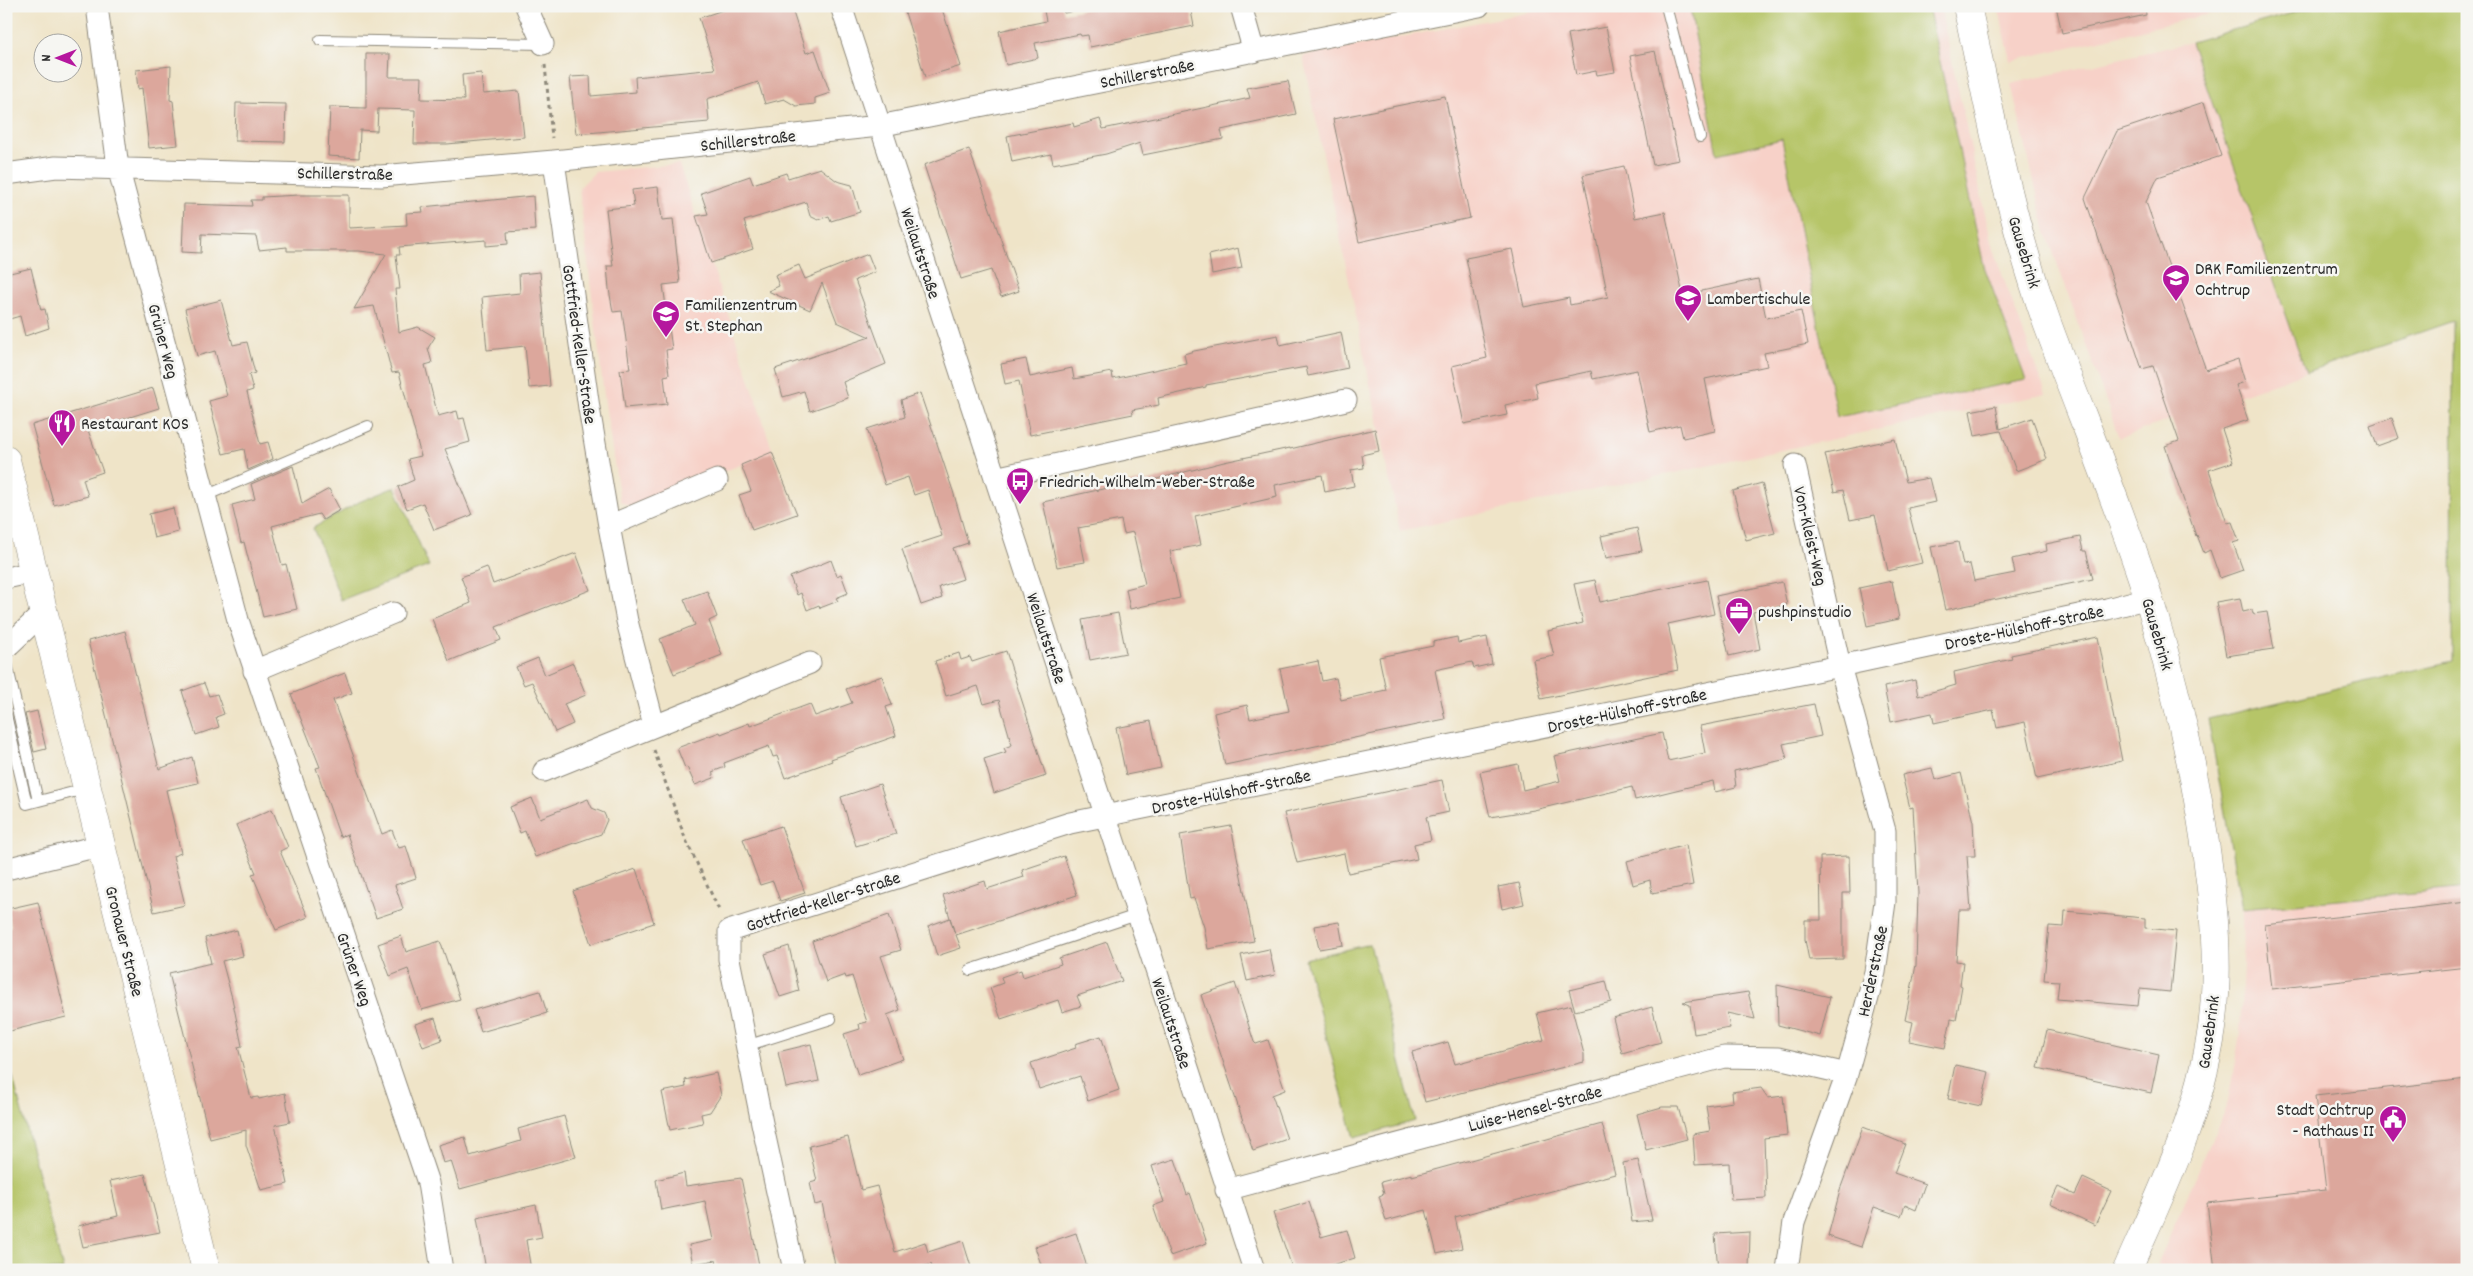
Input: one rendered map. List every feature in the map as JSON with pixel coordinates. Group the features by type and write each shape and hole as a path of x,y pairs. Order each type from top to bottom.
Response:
{"main road":[{"name":"Gausebrink","path":"1966,6 2020,239 2046,318 2109,484 2148,598 2175,693 2202,826 2214,921 2215,987 2212,1028 2206,1063 2191,1119 2181,1147 2126,1270"},
{"name":"Gronauer Straße","path":"6,460 206,1270"}],"street":[{"name":"Grüner Weg","path":"97,6 118,167 238,620 428,1183 442,1270"},
{"path":"526,6 542,44"},
{"name":"Weilautstraße","path":"841,6 1226,1190 1254,1270"},
{"path":"1241,6 1254,52"},
{"name":"Schillerstraße","path":"6,174 56,167 118,167 381,176 554,161 880,126 1479,6"},
{"name":"Gottfried-Keller-Straße","path":"554,161 589,408 609,526 650,726"},
{"path":"995,478 1346,400"},
{"name":"Von-Kleist-Weg","path":"1795,465 1840,666"},
{"path":"609,526 717,480"},
{"path":"6,578 34,572"},
{"name":"Droste-Hülshoff-Straße","path":"1105,817 1840,666 2107,609 2148,598"},
{"path":"6,648 44,612"},
{"path":"254,671 393,613"},
{"path":"544,771 650,726 810,663"},
{"name":"Herderstraße","path":"1787,1270 1794,1222 1847,1074 1875,972 1885,902 1885,831 1840,666"},
{"name":"Gottfried-Keller-Straße","path":"794,1270 729,959 729,931 1070,823 1105,817"},
{"path":"6,869 102,845"},
{"name":"Luise-Hensel-Straße","path":"1226,1190 1724,1057 1778,1058 1847,1074"}],"lane":[{"path":"1666,6 1700,137"},
{"path":"320,40 542,44"},
{"path":"205,496 368,426"},
{"path":"6,659 38,801"},
{"path":"6,714 27,804 88,788"},
{"path":"970,970 1137,915"},
{"path":"746,1046 831,1019"}],"path":[{"path":"542,44 554,161"},
{"path":"650,726 685,838 729,931"}],"shaded area":[{"name":"Lambertischule","path":"1562,6 1940,6 1993,250 2046,394 1400,531 1303,56"},
{"path":"1998,6 2243,6 2011,61"},
{"name":"DRK Familienzentrum Ochtrup","path":"2191,42 2306,372 2119,438 2046,232 2011,84"},
{"name":"Familienzentrum St. Stephan","path":"679,164 773,452 632,508 620,501 605,403 579,188 595,172"},
{"path":"2467,888 2467,1270 2155,1270 2228,1102 2240,1033 2243,963 2242,909"}],"green space":[{"path":"1699,6 1928,6 1984,266 2026,380 1837,417 1782,139 1717,154 1690,8"},
{"path":"2317,6 2467,6 2467,888 2242,909 2208,719 2452,661 2453,321 2306,372 2191,42"},
{"path":"395,487 429,566 341,600 313,528 359,502"},
{"path":"1370,944 1415,1121 1354,1138 1305,959"},
{"path":"12,1074 63,1270 6,1270 6,1075"}],"building":[{"path":"735,6 791,6 806,53 815,50 830,93 815,98 815,104 796,106 784,99 765,104 758,82 707,99 709,122 576,134 570,77 590,76 591,96 636,92 635,77 715,69 699,18"},
{"path":"903,6 941,6 961,66 925,77"},
{"path":"1043,6 1062,6 1064,13 1104,6 1190,6 1194,26 1090,47 1088,35 1081,36 1080,34 1035,43 1038,58 1006,65 999,31 1046,21"},
{"path":"2056,6 2145,6 2146,15 2062,33"},
{"path":"1606,27 1615,72 1597,75 1596,71 1576,75 1568,34"},
{"path":"1655,51 1679,160 1653,165 1630,56"},
{"path":"366,54 390,54 389,77 422,77 421,99 464,100 462,75 481,73 483,94 519,91 524,137 447,144 414,144 415,110 378,109 377,131 360,130 359,158 328,156 330,107 366,108"},
{"path":"171,66 170,100 173,101 178,145 149,148 142,88 138,89 136,70"},
{"path":"1288,81 1296,114 1221,130 1223,139 1143,155 1140,143 1106,154 1053,164 1051,154 1012,162 1007,136 1073,123 1074,127 1100,119 1103,129 1250,98 1247,88"},
{"path":"1445,96 1470,218 1359,242 1333,119"},
{"path":"2204,102 2221,156 2158,177 2146,202 2206,370 2238,359 2245,382 2236,385 2248,420 2222,429 2233,462 2209,470 2227,523 2232,522 2239,541 2233,543 2243,570 2220,578 2210,550 2204,553 2196,536 2165,446 2179,441 2153,366 2142,369 2085,198 2117,131"},
{"path":"236,103 286,104 285,142 235,141"},
{"path":"969,149 1019,291 1001,297 991,270 961,279 924,165"},
{"path":"1624,166 1635,218 1665,212 1683,295 1758,279 1766,318 1801,311 1808,344 1764,353 1767,366 1705,379 1715,431 1683,438 1680,425 1650,432 1637,370 1593,379 1591,371 1535,383 1538,398 1505,405 1507,415 1464,424 1452,366 1487,358 1466,258 1512,249 1524,307 1569,298 1570,305 1608,297 1583,175"},
{"path":"820,168 837,181 852,185 860,212 831,221 829,216 818,220 810,216 806,202 744,221 753,249 711,263 696,216 708,214 701,193 750,176 753,184 786,173 788,178"},
{"path":"658,187 662,220 673,219 680,283 663,285 672,349 666,350 669,375 664,376 667,404 625,408 620,370 630,369 622,311 613,312 609,289 607,266 613,266 606,209 634,206 632,190"},
{"path":"349,195 349,228 407,225 406,213 423,212 422,207 533,196 535,230 507,232 508,244 486,246 486,240 399,247 400,255 396,255 400,289 395,289 399,332 418,327 435,337 428,348 432,363 425,365 438,416 457,411 459,419 464,418 470,442 445,449 472,515 434,530 423,503 407,509 398,487 414,480 408,459 421,456 399,372 392,373 374,306 354,309 386,254 359,251 287,251 287,247 259,250 256,236 202,234 201,253 182,252 184,204 252,206 251,200 262,200 262,197"},
{"path":"1238,248 1242,268 1212,274 1209,255"},
{"path":"868,254 875,272 855,280 886,364 843,382 848,398 810,411 804,391 783,397 775,369 870,337 837,322 822,283 810,310 768,291 779,286 775,275 799,265 805,279"},
{"path":"31,268 41,310 45,309 49,328 25,336 20,316 6,320 6,274"},
{"path":"540,272 550,386 529,388 525,346 487,350 482,297 520,293 519,274"},
{"path":"221,300 233,345 247,342 255,373 249,375 253,390 247,392 260,444 268,442 273,459 248,470 244,449 223,454 209,401 227,396 215,351 197,356 185,309"},
{"path":"1341,332 1348,368 1308,376 1306,367 1206,385 1206,387 1158,398 1159,405 1132,410 1133,414 1030,435 1019,381 1005,384 1001,364 1026,359 1030,377 1072,368 1074,379 1112,372 1113,379 1186,363 1184,354 1194,351 1278,335 1280,345"},
{"name":"Restaurant KOS","path":"153,388 159,408 88,430 103,472 83,479 88,496 54,505 32,425"},
{"path":"920,393 953,491 968,543 953,548 963,579 939,587 942,598 921,605 902,549 942,536 928,490 914,495 908,477 885,485 867,429 905,417 901,400"},
{"path":"1996,406 2000,429 2032,418 2047,459 2016,471 2001,431 1975,436 1970,411"},
{"path":"2392,418 2399,438 2377,446 2370,426"},
{"path":"1375,429 1379,451 1362,455 1364,468 1351,470 1354,486 1325,492 1322,475 1275,485 1277,497 1195,516 1201,545 1170,551 1180,598 1130,609 1126,589 1145,584 1133,532 1124,534 1121,520 1078,528 1085,562 1057,567 1043,502 1144,480 1145,482 1224,462"},
{"path":"1895,439 1906,482 1929,478 1935,502 1908,508 1922,563 1888,571 1875,515 1850,520 1843,490 1834,492 1825,454"},
{"path":"772,452 797,514 752,530 739,495 751,491 741,465"},
{"path":"293,466 302,504 329,489 340,510 323,520 319,514 272,526 282,565 286,564 297,609 263,617 244,542 241,543 232,505 255,499 251,484"},
{"path":"1762,483 1775,533 1746,540 1733,491"},
{"path":"173,508 178,532 154,538 149,514"},
{"path":"1637,528 1642,551 1606,558 1601,536"},
{"path":"2080,537 2083,551 2086,551 2093,579 1945,610 1931,547 1958,542 1963,565 1970,564 1974,581 2015,573 2012,559 2047,551 2046,544"},
{"path":"576,553 590,590 496,627 501,640 449,661 432,619 471,603 461,577 487,567 493,584"},
{"path":"831,560 837,576 841,574 848,593 836,598 838,601 820,608 819,605 807,610 801,593 797,595 790,577"},
{"path":"1595,580 1600,602 1707,580 1714,614 1668,624 1678,670 1541,699 1533,660 1554,656 1548,631 1583,623 1574,584"},
{"path":"1892,581 1899,619 1867,626 1859,588"},
{"path":"1782,582 1787,605 1753,612 1760,649 1729,656 1716,596"},
{"path":"707,591 717,617 709,621 722,655 674,674 660,639 695,625 684,599"},
{"path":"2240,598 2243,612 2252,610 2253,614 2267,612 2274,649 2226,656 2216,602"},
{"path":"1118,613 1126,653 1090,660 1082,620"},
{"path":"125,631 159,769 192,757 198,783 166,790 181,853 173,856 185,905 154,912 88,641"},
{"path":"1457,637 1458,643 1487,637 1492,664 1474,668 1472,662 1435,670 1445,719 1225,765 1214,713 1247,705 1250,719 1289,711 1280,669 1318,661 1322,681 1336,678 1341,700 1386,690 1379,657 1433,646 1433,642"},
{"path":"2098,637 2122,761 2037,779 2025,722 1997,728 1993,710 1934,723 1932,713 1891,722 1884,687 1915,680 1918,696 1956,685 1954,672 2012,659 2011,655"},
{"path":"1006,651 1046,776 994,793 984,759 1006,752 1004,748 1012,745 999,700 984,704 978,686 946,696 935,661 959,653 961,660 970,657 972,662"},
{"path":"538,658 545,675 573,663 586,695 564,704 573,724 555,732 532,682 524,685 516,667"},
{"path":"345,673 352,693 333,700 382,834 392,830 399,848 406,846 416,878 395,885 403,909 376,918 347,834 340,837 316,768 320,767 291,694"},
{"path":"882,676 892,705 886,707 896,736 785,778 777,756 773,757 769,746 724,763 725,767 712,772 714,778 695,785 687,767 685,768 677,748 749,723 750,726 810,704 815,716 852,703 846,689"},
{"path":"204,683 209,696 217,694 224,714 216,717 219,727 196,735 182,691"},
{"path":"1814,704 1821,736 1783,744 1787,759 1734,771 1736,787 1715,792 1713,781 1635,800 1632,787 1534,810 1490,817 1480,772 1518,764 1523,790 1560,781 1554,756 1662,733 1668,761 1705,753 1700,726"},
{"path":"37,711 46,749 34,752 25,714"},
{"path":"1151,721 1161,768 1126,775 1116,728"},
{"path":"1932,768 1935,780 1961,773 1973,822 1975,856 1967,856 1971,910 1959,910 1956,961 1963,962 1960,985 1962,986 1956,1020 1951,1019 1945,1048 1909,1041 1913,1022 1905,1020 1916,965 1918,893 1913,807 1910,808 1902,775"},
{"path":"1442,780 1449,812 1426,817 1431,840 1414,844 1417,859 1348,873 1344,853 1297,863 1284,813"},
{"path":"880,784 896,834 856,846 841,797"},
{"path":"532,798 540,818 588,799 592,808 604,813 607,820 601,834 535,857 525,831 520,833 510,807"},
{"path":"272,809 288,847 280,851 308,917 276,930 252,874 256,873 236,825"},
{"path":"781,826 805,893 780,901 773,881 760,885 743,839"},
{"path":"1231,826 1254,941 1208,949 1204,927 1194,898 1190,899 1180,835"},
{"path":"1686,845 1693,885 1652,893 1650,880 1633,885 1627,861"},
{"path":"1064,856 1077,895 956,935 961,948 937,956 928,926 950,918 955,934 943,895 985,881 987,889 1024,877 1022,870"},
{"path":"1849,856 1850,893 1843,893 1843,959 1809,960 1805,940 1805,920 1821,920 1820,857"},
{"path":"636,869 654,923 591,944 573,891"},
{"path":"1519,883 1524,904 1502,909 1498,887"},
{"path":"38,902 66,1017 6,1032 6,928 11,926 7,909"},
{"path":"2467,902 2467,967 2272,989 2265,925"},
{"path":"2065,911 2145,918 2145,928 2176,931 2170,992 2140,989 2138,1006 2057,999 2059,981 2044,980 2049,926 2064,927"},
{"path":"889,915 901,950 881,956 900,1010 887,1015 903,1059 858,1075 844,1034 860,1029 859,1024 867,1022 852,976 846,978 845,975 826,982 812,941"},
{"path":"1339,922 1343,945 1319,949 1314,926"},
{"path":"237,930 243,956 222,961 242,1046 238,1047 251,1098 258,1097 259,1099 285,1093 290,1122 275,1125 288,1184 261,1190 246,1145 246,1130 210,1139 169,973 211,963 205,938"},
{"path":"401,936 406,952 440,941 460,999 422,1010 408,969 390,976 378,944"},
{"path":"1107,942 1122,981 1077,996 1081,1006 1062,1012 1058,1000 1001,1019 990,988 1003,983 1001,977 1021,970 1023,977 1061,964 1059,958"},
{"path":"789,946 799,991 780,997 765,954"},
{"path":"1269,949 1275,975 1247,981 1241,955"},
{"path":"1606,981 1611,1002 1575,1011 1569,990"},
{"path":"1235,983 1254,1042 1256,1044 1268,1040 1285,1090 1272,1095 1287,1139 1253,1151 1201,995"},
{"path":"1777,985 1830,997 1820,1036 1778,1025"},
{"path":"540,991 547,1013 481,1032 474,1010"},
{"path":"1748,992 1755,1019 1727,1013 1730,1028 1694,1034 1690,1005 1683,1002"},
{"path":"1571,1005 1584,1054 1584,1062 1425,1102 1412,1052 1448,1042 1455,1064 1544,1040 1537,1013"},
{"path":"1652,1007 1661,1042 1622,1053 1613,1018"},
{"path":"435,1018 442,1040 423,1047 415,1024"},
{"path":"2047,1030 2159,1055 2151,1093 2038,1068"},
{"path":"1101,1036 1119,1090 1088,1101 1080,1076 1039,1089 1031,1063 1076,1048 1075,1044"},
{"path":"811,1044 819,1081 786,1088 778,1052"},
{"path":"1955,1065 1989,1072 1981,1106 1948,1099"},
{"path":"716,1073 721,1095 710,1112 701,1114 703,1123 670,1130 662,1092 686,1087 685,1080"},
{"name":"Stadt Ochtrup - Rathaus II","path":"2467,1079 2467,1270 2215,1270 2207,1203 2326,1190 2315,1096"},
{"path":"1761,1088 1768,1098 1783,1096 1787,1135 1764,1138 1766,1198 1731,1200 1729,1163 1695,1165 1693,1134 1710,1131 1706,1106 1733,1102 1732,1092"},
{"path":"1662,1107 1678,1107 1687,1139 1646,1150 1637,1114"},
{"path":"564,1116 576,1157 460,1189 451,1161 443,1163 438,1145 465,1137 470,1156 521,1141 518,1129"},
{"path":"1602,1124 1615,1174 1455,1217 1462,1248 1437,1254 1426,1210 1386,1221 1379,1196 1384,1194 1381,1182 1412,1174 1412,1176"},
{"path":"1863,1127 1905,1144 1894,1173 1925,1184 1916,1210 1905,1205 1901,1216 1874,1207 1861,1247 1828,1236 1841,1187"},
{"path":"848,1137 861,1190 877,1186 895,1252 925,1242 928,1252 963,1241 972,1270 933,1270 931,1264 914,1270 853,1270 852,1266 836,1270 822,1203 815,1205 810,1183 817,1181 809,1146"},
{"path":"1175,1159 1187,1195 1190,1193 1207,1243 1170,1256 1153,1206 1164,1202 1152,1166"},
{"path":"1638,1160 1652,1220 1632,1222 1623,1163"},
{"path":"684,1173 686,1186 741,1178 760,1270 718,1270 716,1260 693,1264 689,1245 713,1240 705,1201 661,1210 656,1180"},
{"path":"145,1174 160,1232 83,1247 78,1226 118,1216 110,1181"},
{"path":"2083,1178 2111,1191 2095,1225 2050,1204 2058,1187 2075,1195"},
{"path":"1309,1202 1321,1237 1347,1230 1355,1258 1315,1270 1293,1270 1273,1213"},
{"path":"536,1205 542,1237 526,1240 531,1270 486,1270 477,1218"},
{"path":"1750,1232 1749,1270 1718,1270 1715,1234"},
{"path":"1076,1233 1088,1270 1043,1270 1035,1247"}],"place":[{"name":"DRK Familienzentrum Ochtrup","path":"2176,302"},
{"name":"Lambertischule","path":"1688,322"},
{"name":"Familienzentrum St. Stephan","path":"666,338"},
{"name":"Restaurant KOS","path":"62,447"},
{"name":"Friedrich-Wilhelm-Weber-Straße","path":"1020,505"},
{"name":"pushpinstudio","path":"1739,635"},
{"name":"Stadt Ochtrup - Rathaus II","path":"2393,1143"}]}
